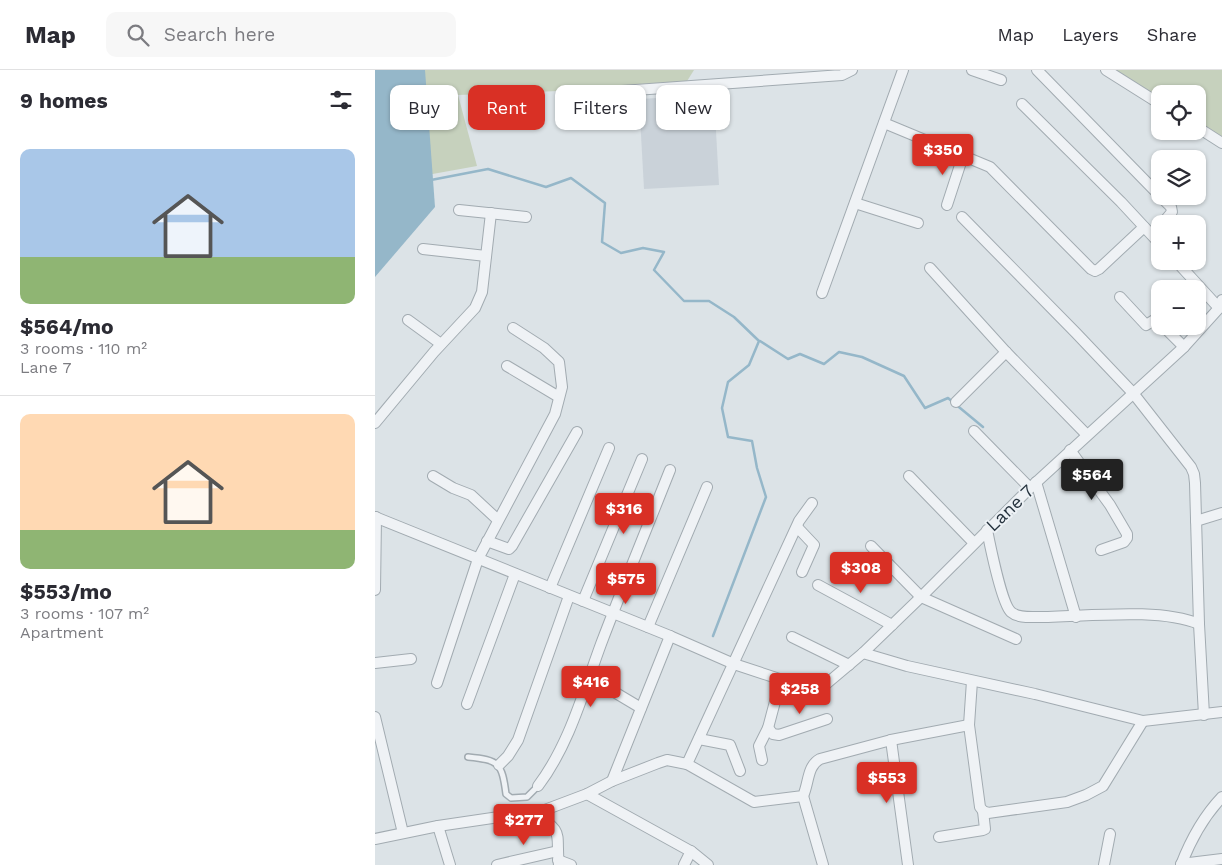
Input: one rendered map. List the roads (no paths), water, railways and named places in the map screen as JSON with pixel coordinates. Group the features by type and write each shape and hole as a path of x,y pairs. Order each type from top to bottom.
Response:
{"street":[{"path":"646,90 842,75 852,70"},
{"path":"822,293 903,70"},
{"path":"972,70 1001,80"},
{"path":"1037,70 1151,187"},
{"path":"1106,70 1151,98"},
{"path":"1022,104 1121,202 1151,235"},
{"path":"884,123 990,167 1095,271 1144,227"},
{"path":"1206,133 1222,143"},
{"path":"947,204 963,156"},
{"path":"855,203 918,223"},
{"path":"459,210 526,217"},
{"path":"375,423 441,344 475,308 482,292 491,213"},
{"path":"962,217 1076,332 1133,393 1191,467 1194,474 1204,715"},
{"path":"423,249 486,256"},
{"path":"930,268 1006,352 1087,435"},
{"path":"1185,270 1220,304"},
{"path":"1120,297 1146,325 1151,322"},
{"name":"Lane 7","path":"781,678 816,691 823,688 863,653 1070,450 1184,348 1220,304"},
{"path":"408,320 441,344"},
{"path":"437,683 478,559 555,414 562,387 559,362 545,348 513,328"},
{"path":"1172,335 1184,348"},
{"path":"956,402 1006,352"},
{"path":"507,366 559,397"},
{"path":"974,430 1033,485 1076,617"},
{"path":"487,541 509,549 512,546 577,432"},
{"path":"551,588 609,448"},
{"path":"1070,450 1111,505 1127,534 1124,542 1101,550"},
{"path":"583,601 642,459"},
{"path":"538,786 548,773 563,745 670,470"},
{"path":"433,476 453,488 471,495 498,520"},
{"path":"909,476 974,543"},
{"path":"648,627 707,487"},
{"path":"687,764 797,527 812,503"},
{"path":"1196,521 1222,513"},
{"path":"375,590 376,517 670,636 734,664 781,678 768,728 759,746 761,760"},
{"path":"797,527 814,545 802,572"},
{"path":"987,530 998,576 1011,613 1020,616 1037,617 1149,615 1186,619 1199,624"},
{"path":"871,546 921,597 1016,639"},
{"path":"467,704 515,574"},
{"path":"818,585 891,625"},
{"path":"499,765 508,756 518,740 569,596"},
{"path":"612,781 670,636"},
{"path":"792,637 849,665"},
{"path":"863,653 907,666 1143,721 1222,712"},
{"path":"375,663 411,659"},
{"path":"589,677 641,708"},
{"path":"939,837 985,829 983,811 980,807 969,724 972,680"},
{"path":"375,717 403,833"},
{"path":"768,728 773,734 779,735 827,719"},
{"path":"983,811 988,812 1067,802 1103,786 1143,721"},
{"path":"821,865 803,796 814,762 891,740 969,724"},
{"path":"699,739 730,745 741,771"},
{"path":"891,740 908,865"},
{"path":"375,839 438,826 534,814 667,760 687,764 754,802 803,796"},
{"path":"587,794 691,851 708,865"},
{"path":"1181,865 1207,813 1222,797"},
{"path":"534,814 556,829 558,859"},
{"path":"438,826 450,865"},
{"path":"1104,865 1109,834"},
{"path":"684,865 691,851"},
{"path":"497,865 558,859 571,865"},
{"path":"1181,865 1222,859"}],"lane":[{"path":"468,757 490,759 499,765 506,794 511,798 527,797 538,786"}],"water":[{"path":"375,70 425,70 426,85 390,85 390,130 429,130 435,207 375,277"}],"waterway":[{"path":"431,180 488,169 546,187 571,178 605,203 602,242 621,253 643,248 664,252 654,270 684,301 709,301 734,317 759,341 749,365 728,382 722,408 728,437 752,441 757,468 766,497 713,636"},
{"path":"760,341 788,359 800,354 824,364 839,352 862,357 904,376 925,408 948,398 983,427"}]}
